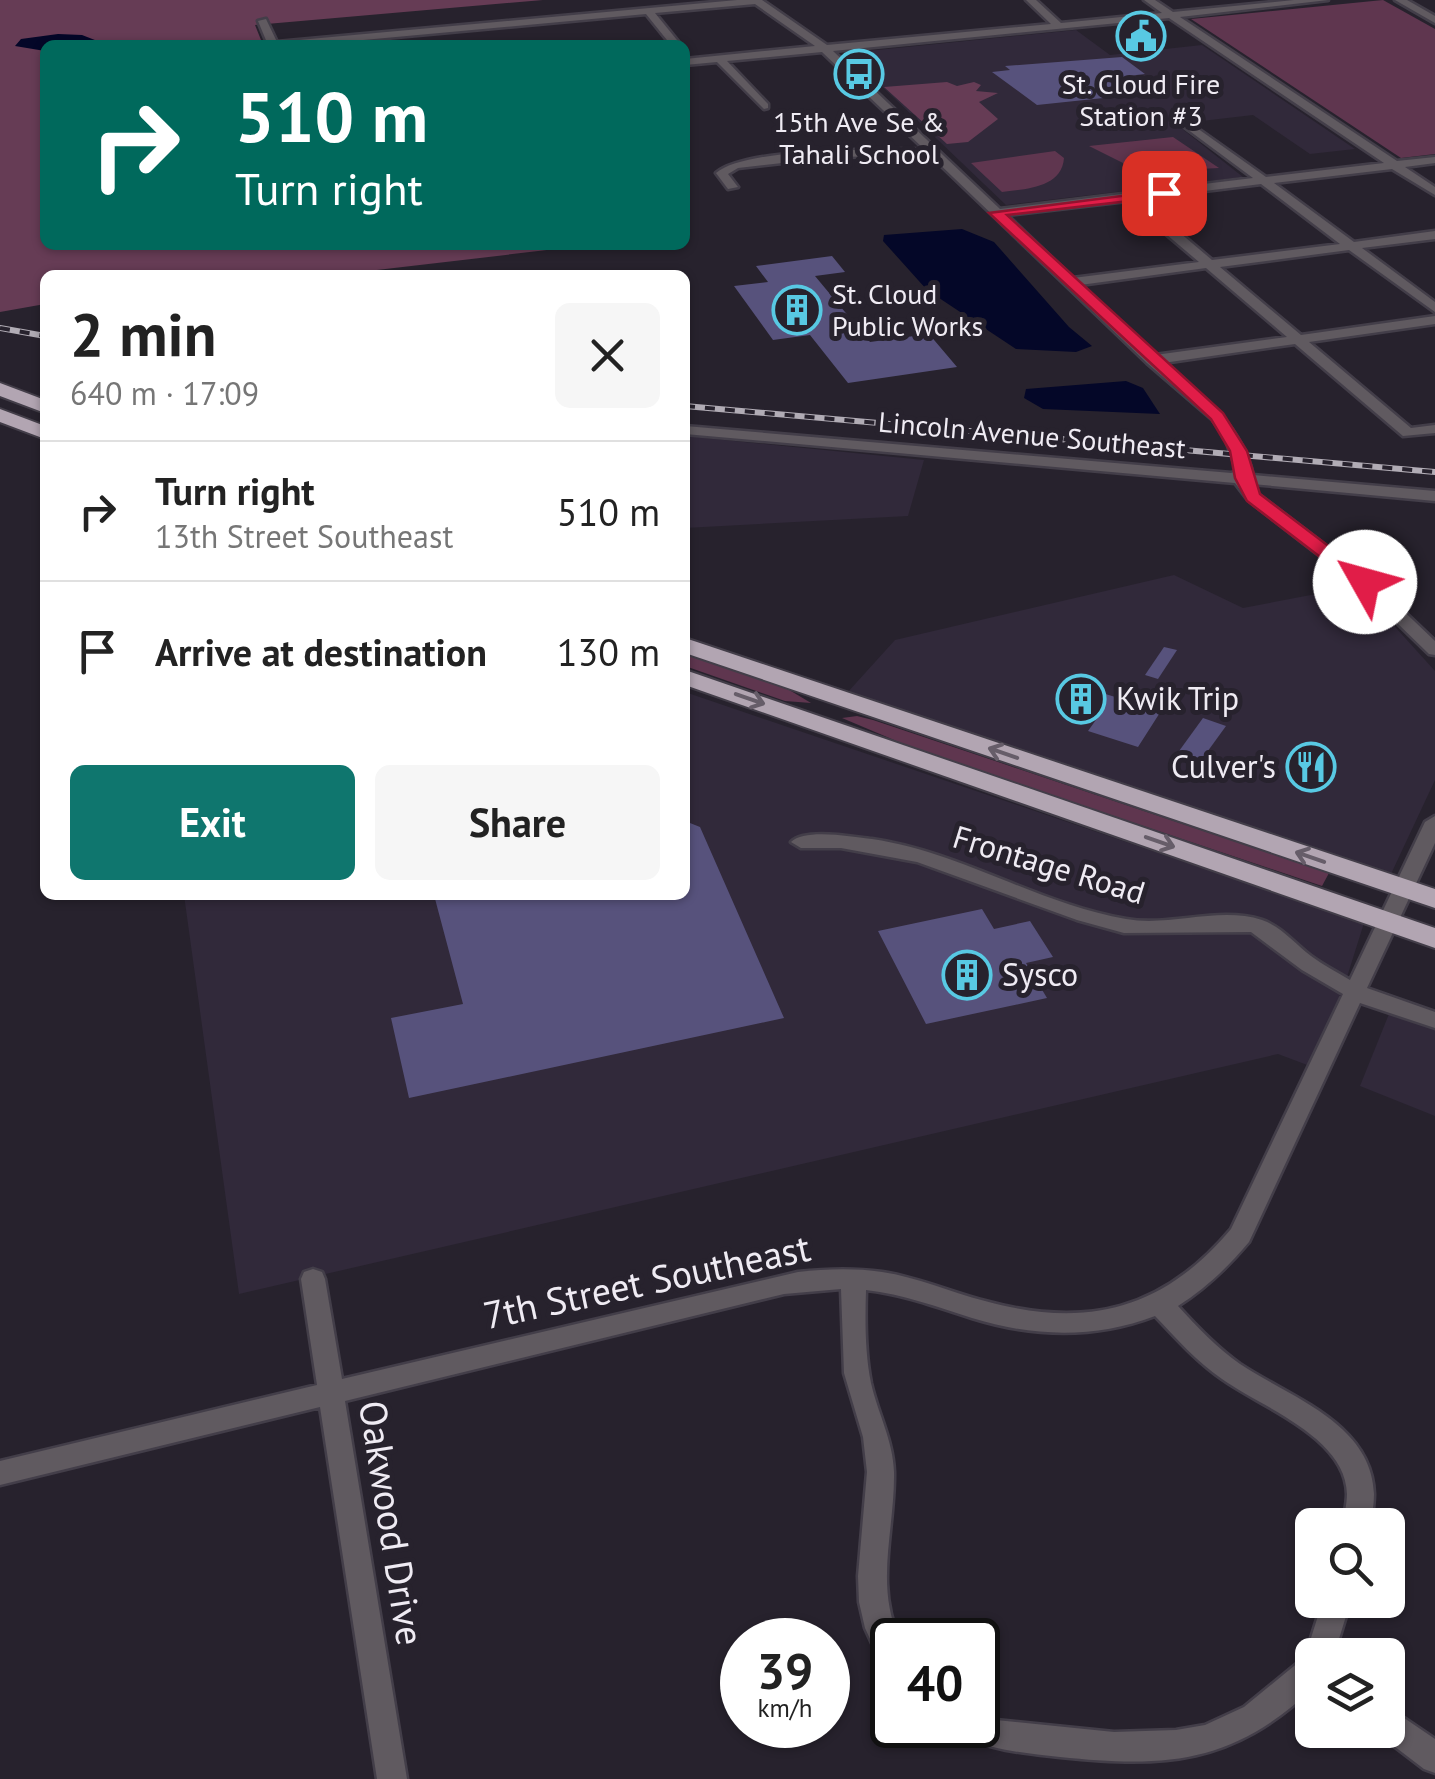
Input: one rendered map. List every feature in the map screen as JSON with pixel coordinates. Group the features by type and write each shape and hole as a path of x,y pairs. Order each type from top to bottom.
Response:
{"highway":[{"path":"0,389 40,405"},
{"path":"0,415 40,432"},
{"path":"690,647 1435,899"},
{"path":"690,679 1435,938"}],"street":[{"path":"330,40 757,0 824,48 1152,360 1153,368 1215,428 1234,474 1244,478 1253,497 1365,582 1435,650"},
{"path":"1030,0 1059,26"},
{"path":"1149,0 1435,192"},
{"path":"690,60 1323,0"},
{"path":"1400,0 1435,20"},
{"path":"648,11 672,40"},
{"path":"263,21 272,40"},
{"path":"720,59 764,106"},
{"path":"1187,124 1435,308"},
{"path":"732,187 722,172 735,165 836,154 932,152"},
{"path":"996,213 1435,160"},
{"path":"1130,197 1408,433 1435,429"},
{"path":"1072,282 1435,235"},
{"path":"1152,360 1435,320"},
{"name":"Lincoln Avenue Southeast","path":"690,430 1435,496"},
{"name":"7th Street Southeast","path":"0,1473 784,1284 854,1278 898,1285 992,1314 1048,1324 1098,1322 1162,1306 1213,1270 1240,1235 1435,822"},
{"name":"Frontage Road","path":"801,842 834,839 890,849 1022,897 1122,925 1170,930 1252,924 1355,991 1435,1020"},
{"name":"Oakwood Drive","path":"313,1278 392,1779"},
{"path":"854,1278 855,1360 878,1443 880,1477 869,1570 877,1618"},
{"path":"1162,1306 1211,1357 1286,1401 1340,1443 1355,1471 1359,1508"},
{"path":"1000,1735 1179,1744 1232,1730 1280,1701 1295,1686"},
{"path":"1405,1735 1435,1758"}],"shaded area":[{"path":"0,0 543,0 255,25 261,40 40,40 40,250 547,250 377,270 40,270 40,305 0,312"},
{"path":"1383,0 1435,29 1435,154 1401,158 1191,19"},
{"path":"1076,30 1110,55 1202,45 1355,149 1310,154 1253,115 1176,124 1243,177 1006,205 847,53"},
{"path":"947,82 957,86 974,82 981,85 976,91 998,93 979,102 998,119 968,142 947,144 884,87"},
{"path":"1173,137 1219,168 1141,172 1089,146"},
{"path":"1055,151 1064,158 1057,176 1021,190 1002,192 971,163"},
{"path":"690,437 924,460 908,516 690,528"},
{"path":"1174,575 1243,608 1358,586 1435,671 1435,780 1391,874 847,693 895,640"},
{"path":"690,655 786,688 811,703 785,701 690,668"},
{"path":"690,694 1364,923 1318,1069 1278,1054 239,1294 185,900 690,900"},
{"path":"857,716 1329,873 1322,886 920,751 842,718"},
{"path":"1395,999 1435,1013 1435,1116 1360,1086"}],"water":[{"path":"58,34 95,40 40,40 40,50 15,46 21,39"},
{"path":"962,229 994,242 1069,327 1092,346 1076,352 1016,349 927,290 883,241 884,235"},
{"path":"1126,381 1143,388 1160,414 1043,409 1024,398 1026,389"}],"building":[{"path":"1122,57 1145,74 1128,76 1151,93 1037,105 992,72 1010,70 1005,66"},
{"name":"St. Cloud Public Works","path":"832,256 845,272 815,276 870,342 929,334 957,367 848,383 810,335 773,340 734,286 768,282 756,266"},
{"name":"Kwik Trip","path":"1164,647 1177,650 1158,679 1145,675"},
{"name":"Kwik Trip","path":"1079,686 1161,711 1138,747 1088,731 1098,717 1064,707"},
{"name":"Kwik Trip","path":"1203,718 1226,726 1197,766 1174,758"},
{"name":"Culver's","path":"1305,749 1332,757 1317,786 1289,777"},
{"path":"690,823 700,827 784,1018 409,1098 391,1018 463,1004 435,900 690,900"},
{"name":"Sysco","path":"982,909 994,929 1030,921 1053,957 1026,963 1047,998 926,1024 878,931"}],"railway":[{"path":"0,328 40,335"},
{"path":"690,406 1435,472"}],"place":[{"name":"St. Cloud Fire Station #3","path":"1141,36"},
{"name":"15th Ave Se & Tahali School","path":"859,74"},
{"name":"St. Cloud Public Works","path":"797,310"},
{"name":"Kwik Trip","path":"1081,699"},
{"name":"Culver's","path":"1311,767"},
{"name":"Sysco","path":"967,975"}],"route":[{"path":"1164,193 996,213 1152,360 1218,416 1238,451 1253,497 1365,582"}]}
